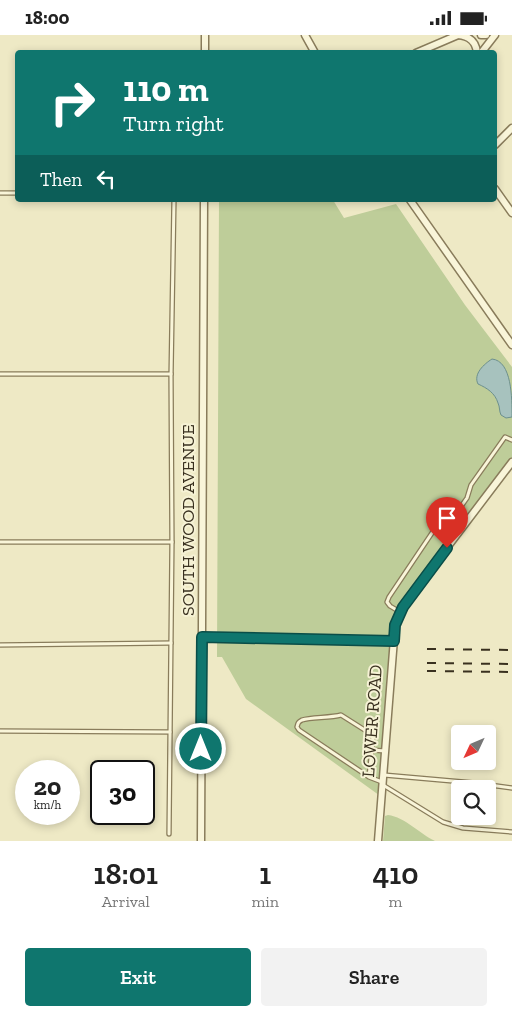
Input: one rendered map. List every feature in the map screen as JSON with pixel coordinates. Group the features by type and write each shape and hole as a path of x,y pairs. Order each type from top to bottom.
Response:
{"street":[{"path":"205,50 206,35"},
{"path":"305,35 312,50"},
{"path":"423,50 458,35 465,35 472,39 478,50"},
{"path":"481,35 486,35"},
{"path":"482,50 495,35"},
{"path":"497,143 512,128"},
{"path":"497,192 512,213"},
{"name":"SOUTH WOOD AVENUE","path":"201,841 204,202"},
{"path":"411,202 511,340"},
{"name":"LOWER ROAD","path":"378,841 395,625 414,591 512,462"}],"lane":[{"path":"0,193 15,193"},
{"path":"169,834 172,541 171,374 174,202"},
{"path":"0,375 171,374"},
{"path":"400,613 387,602 389,597 436,527 455,515 467,499 471,485 505,437 512,440"},
{"path":"0,542 172,541"},
{"path":"202,637 394,641"},
{"path":"0,645 171,643"},
{"path":"369,777 372,735 344,716 302,720 297,725 299,730 369,777 443,822 463,828 512,832"},
{"path":"0,731 170,731"},
{"path":"372,750 385,751"},
{"path":"383,775 512,788"}],"green space":[{"path":"219,202 334,202 344,218 396,204 465,305 512,367 512,461 401,611 383,798 246,699 222,657 217,657"},
{"path":"388,815 406,822 435,841 383,841 385,816"}],"water":[{"path":"492,359 499,361 507,373 510,382 512,417 506,418 501,415 495,396 478,384 478,373"}],"railway":[{"path":"427,649 512,650"},
{"path":"427,663 512,664"},
{"path":"427,671 512,672"}],"route":[{"path":"201,749 202,637 394,641 395,625 403,607 447,548"}]}
